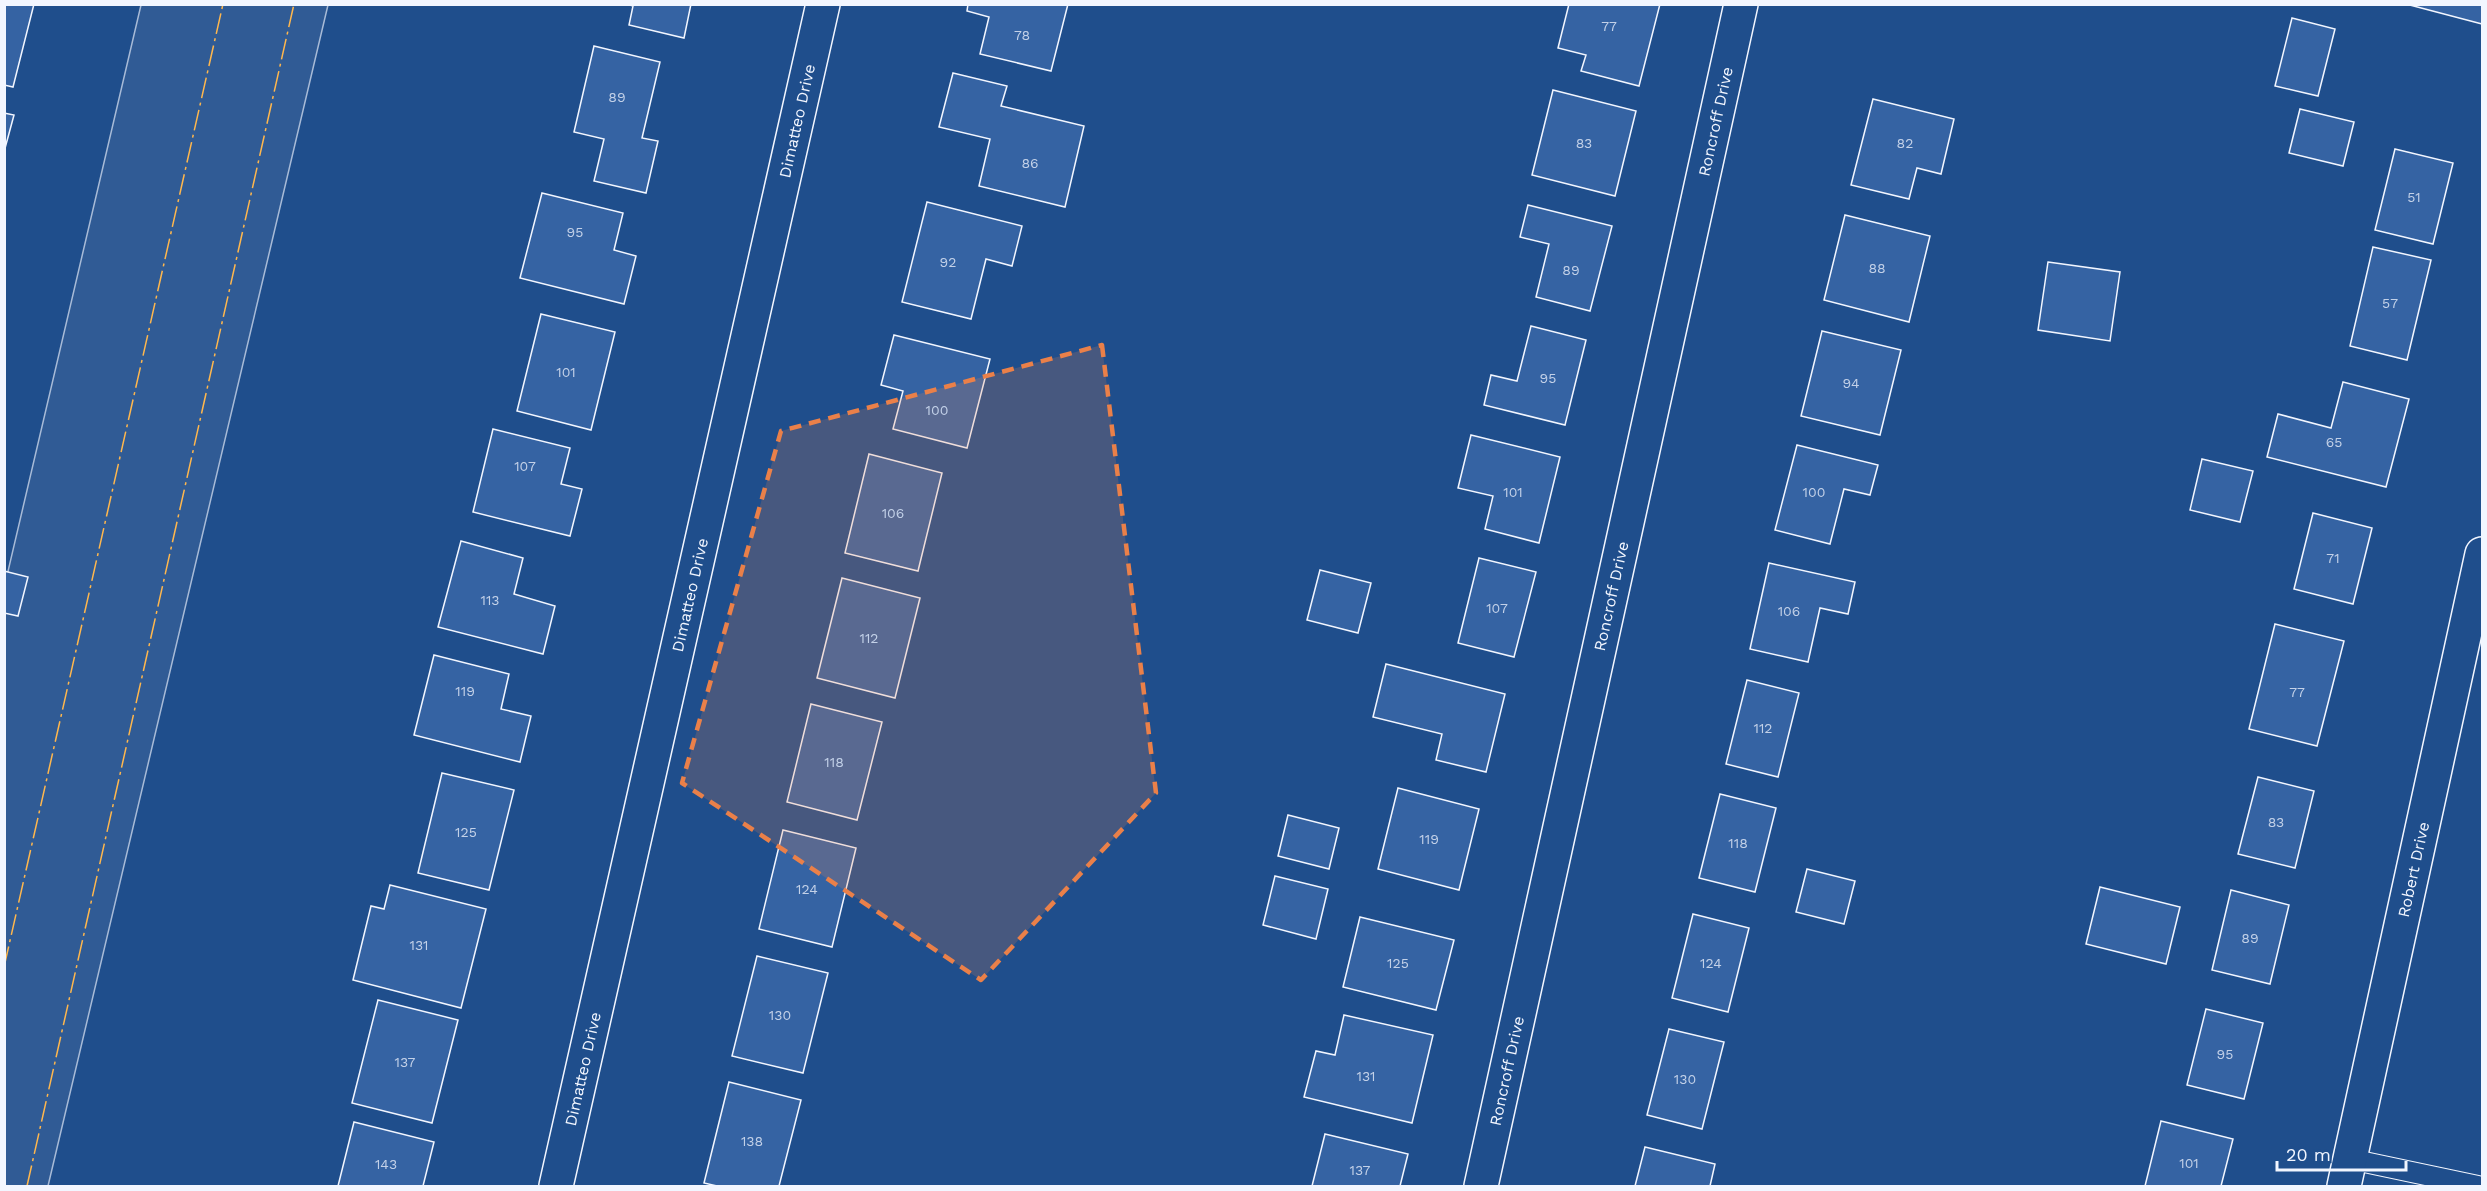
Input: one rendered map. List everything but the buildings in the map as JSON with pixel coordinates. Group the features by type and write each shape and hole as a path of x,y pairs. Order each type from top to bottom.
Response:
{"street":[{"name":"Dimatteo Drive","path":"556,1186 823,4"},
{"name":"Roncroff Drive","path":"1481,1186 1741,4"},
{"name":"Robert Drive","path":"2347,1173 2474,633 2482,554"}],"lane":[{"path":"2347,1173 2478,1186"}],"highlighted area":[{"path":"1102,345 1156,793 981,980 682,783 781,431"}],"shaded area":[{"path":"141,5 328,5 48,1186 5,1186 5,584"}],"power":[{"path":"4,967 223,4"},
{"path":"27,1186 294,4"}]}
